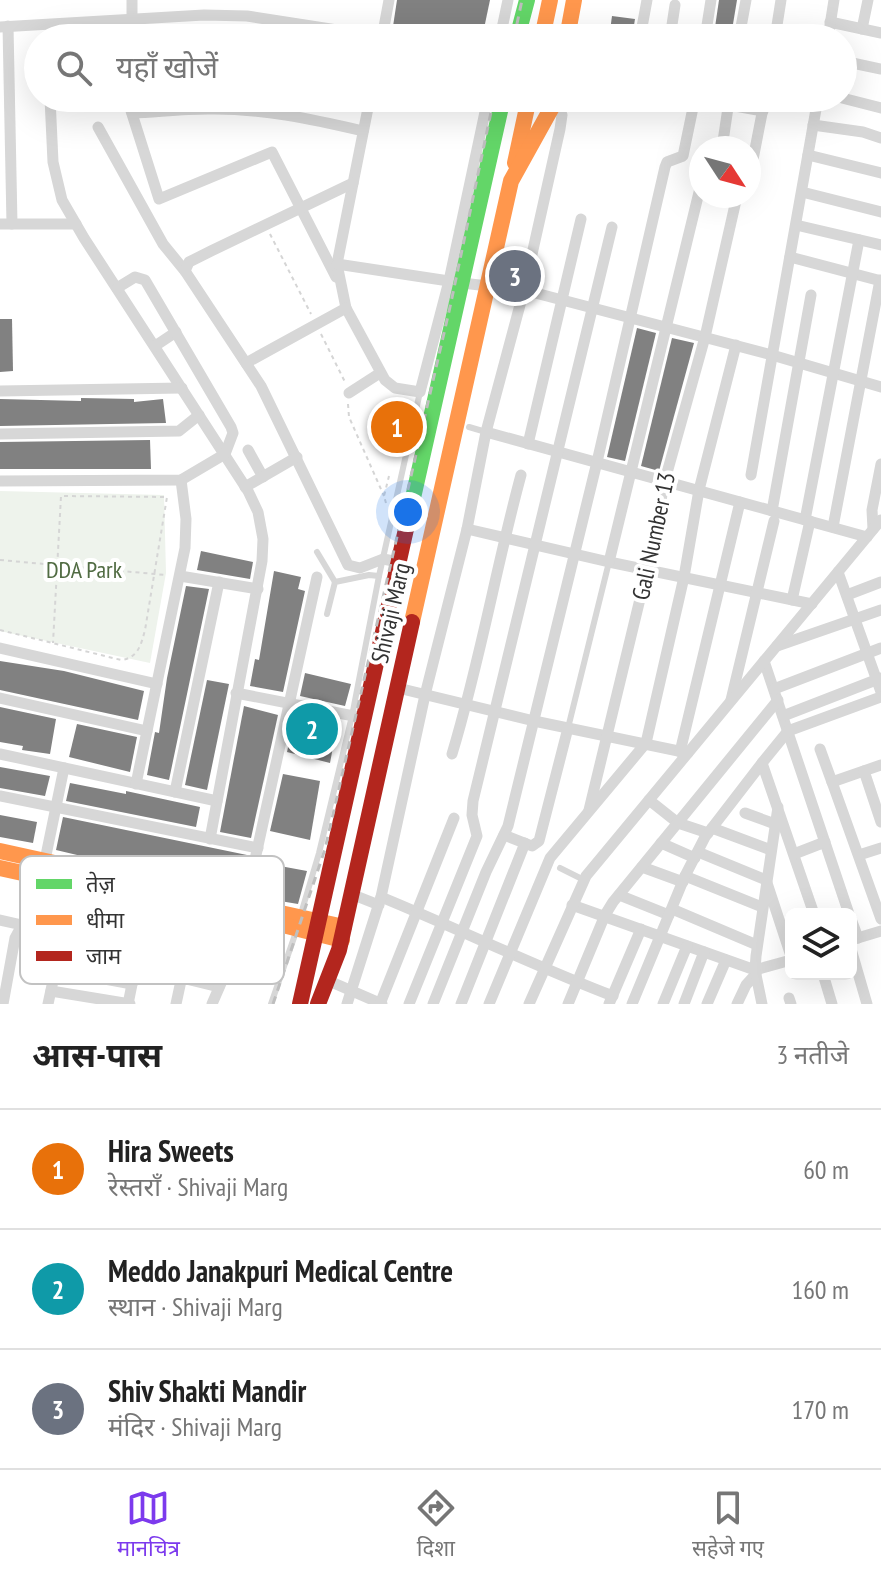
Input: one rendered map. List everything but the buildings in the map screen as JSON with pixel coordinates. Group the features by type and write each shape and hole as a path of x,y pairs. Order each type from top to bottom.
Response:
{"main road":[{"path":"521,24 527,0"},
{"path":"545,24 550,0"},
{"path":"570,24 574,0"},
{"name":"Shivaji Marg","path":"300,1004 391,560 412,505 427,388 499,112"},
{"path":"511,181 526,112"},
{"name":"Shivaji Marg","path":"318,1004 329,981 343,933 511,181 550,112"},
{"path":"412,505 438,511"},
{"path":"0,851 20,860"},
{"path":"0,868 20,869"},
{"path":"284,920 343,933"}],"street":[{"path":"132,0 132,20"},
{"path":"385,24 389,0"},
{"path":"503,24 508,0"},
{"path":"643,24 647,0"},
{"path":"707,24 711,0"},
{"path":"742,24 746,0"},
{"path":"777,24 781,0"},
{"path":"834,0 830,22 839,24"},
{"path":"862,29 868,0"},
{"path":"672,24 675,5"},
{"path":"47,24 204,15 247,16 296,24"},
{"path":"24,25 4,26 6,224 76,224"},
{"path":"857,28 881,33"},
{"path":"857,64 881,69"},
{"path":"857,102 881,108"},
{"path":"51,112 53,162 62,200 225,454 258,512 263,539 258,589 210,839"},
{"path":"152,112 132,113 159,199 272,152 340,285"},
{"path":"255,112 299,117 363,131"},
{"path":"367,112 337,264 340,285 346,308 380,373 395,388 427,388"},
{"path":"455,282 485,112"},
{"path":"347,1004 380,901 425,695 467,529 486,432 524,290 560,129 561,112"},
{"path":"433,1004 504,835 597,462 665,167 667,162 683,156 691,112"},
{"path":"724,136 727,112"},
{"path":"758,136 763,112"},
{"path":"751,475 815,112"},
{"path":"813,125 863,132 881,138"},
{"path":"98,127 142,209 261,386 348,565 360,568 391,560"},
{"path":"808,155 881,173"},
{"path":"185,271 189,262 353,183"},
{"path":"802,192 881,212"},
{"path":"609,562 695,208"},
{"name":"Gali Number 13","path":"589,811 647,570 665,480 705,337 734,208"},
{"path":"528,444 581,219"},
{"path":"796,225 881,245"},
{"path":"409,1004 477,836 472,815 473,801 612,227"},
{"path":"792,600 859,240"},
{"path":"790,257 880,280 833,527"},
{"path":"337,264 524,290 667,326 881,387"},
{"path":"0,481 181,480 225,454 233,433 231,427 141,277 135,277 117,288"},
{"path":"730,702 758,592 811,295"},
{"path":"246,363 346,308"},
{"path":"155,346 176,332"},
{"path":"489,1004 550,858 646,743 684,577 699,490 736,345"},
{"path":"349,393 380,373"},
{"path":"0,391 182,388"},
{"path":"0,434 179,431 199,415"},
{"path":"486,432 665,480 740,502 773,516 833,527 874,528"},
{"path":"248,450 263,477"},
{"path":"245,487 297,457"},
{"path":"529,1004 584,880 684,752 730,702 874,528 872,510 881,464"},
{"path":"452,754 467,705 521,475"},
{"path":"136,784 185,548 186,519 181,480"},
{"path":"684,752 740,502"},
{"path":"467,529 812,604"},
{"path":"632,1004 696,855 710,830 762,763 788,731 881,694 879,679 838,572"},
{"path":"180,576 258,589"},
{"path":"256,856 317,577"},
{"path":"175,792 219,582"},
{"path":"847,595 881,582"},
{"path":"776,646 881,610"},
{"path":"0,648 157,684"},
{"path":"568,1004 605,915 776,695 881,648"},
{"path":"764,661 847,908"},
{"path":"783,716 879,679"},
{"path":"398,688 534,721 684,752"},
{"path":"236,693 358,717"},
{"path":"0,698 147,731"},
{"path":"504,835 532,846 542,834 568,728"},
{"path":"820,749 881,919"},
{"path":"0,754 217,801"},
{"path":"762,763 812,908"},
{"path":"832,782 881,765"},
{"path":"46,856 64,768"},
{"path":"864,771 881,822"},
{"path":"0,796 258,848"},
{"path":"649,800 678,823 771,850"},
{"path":"762,1004 756,972 757,945 778,807"},
{"path":"745,813 775,824"},
{"path":"329,981 381,1004 454,818"},
{"path":"794,854 825,842"},
{"path":"461,1004 525,843"},
{"path":"661,843 766,880"},
{"path":"859,855 881,848"},
{"path":"642,867 762,907"},
{"path":"766,880 785,939"},
{"path":"351,894 417,912 611,1000 641,929"},
{"path":"619,895 757,945"},
{"path":"572,905 756,972"},
{"path":"0,920 20,925"},
{"path":"3,1004 3,986 20,929"},
{"path":"857,940 881,931"},
{"path":"663,1004 687,946"},
{"path":"684,1004 704,952"},
{"path":"707,1004 726,960"},
{"path":"737,1004 756,972 785,960"},
{"path":"857,960 867,1004"},
{"path":"825,980 832,1004"},
{"path":"48,1004 53,984"},
{"path":"51,991 93,1001 129,1004 132,984"},
{"path":"176,1004 181,984"},
{"path":"207,984 219,987"},
{"path":"212,1004 220,984"},
{"path":"743,991 744,1004"}],"lane":[{"path":"284,966 358,717 379,576 391,560 427,388"},
{"path":"469,427 486,432"},
{"path":"317,552 335,582 327,614"},
{"path":"568,728 609,562"},
{"path":"335,582 379,576"},
{"path":"560,868 584,880"},
{"path":"271,1004 278,984"}],"path":[{"path":"266,226 349,393 349,417 384,496"},
{"path":"0,630 121,660 130,659 139,650 145,630 167,497 61,496 53,643"},
{"path":"0,560 156,574"}],"green space":[{"name":"DDA Park","path":"0,491 164,495 166,573 150,663 0,631"}],"railway":[{"path":"517,24 522,0"},
{"path":"284,971 325,849 450,307 491,112"},
{"path":"273,1004 280,984"}],"traffic: fast":[{"path":"521,24 527,0"},
{"path":"406,529 500,112"}],"traffic: slow":[{"path":"545,24 550,0"},
{"path":"570,24 574,0"},
{"path":"515,163 526,112"},
{"path":"412,622 511,181 549,112"},
{"path":"0,851 23,856"},
{"path":"0,868 20,872"},
{"path":"284,914 344,927"},
{"path":"284,925 342,940"}],"traffic: jam":[{"path":"300,1004 406,529"},
{"path":"318,1004 339,950 412,622"}],"place":[{"name":"Shiv Shakti Mandir","path":"515,276"},
{"name":"Hira Sweets","path":"397,427"},
{"name":"Meddo Janakpuri Medical Centre","path":"312,729"}]}
